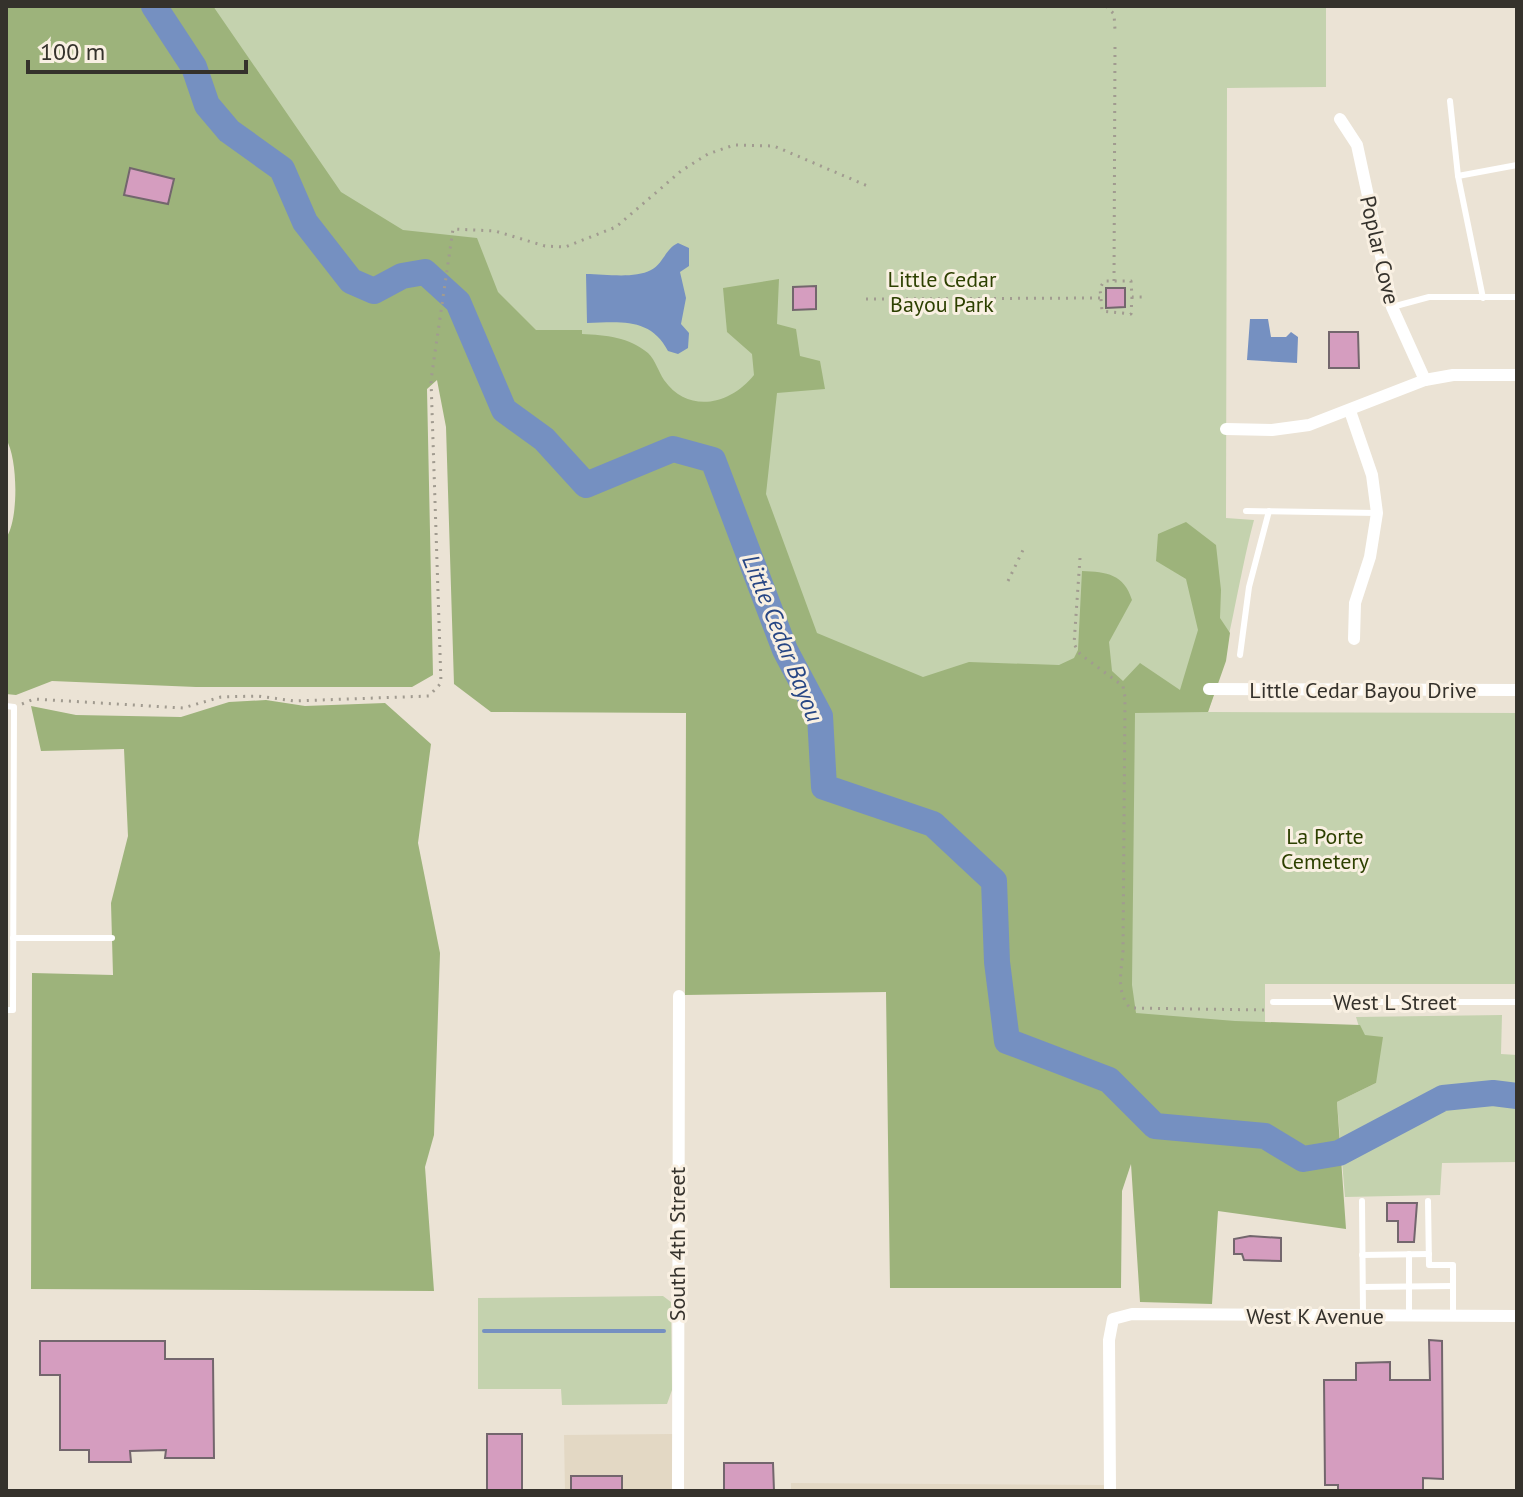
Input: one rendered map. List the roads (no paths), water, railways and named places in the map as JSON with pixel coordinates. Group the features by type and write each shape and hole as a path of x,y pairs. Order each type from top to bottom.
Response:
{"street":[{"name":"Poplar Cove","path":"1340,119 1357,145 1392,307 1425,380"},
{"path":"1226,429 1291,428 1350,411 1425,380 1453,375 1517,375"},
{"path":"1350,411 1372,475 1377,513 1370,557 1355,603 1354,639"},
{"name":"Little Cedar Bayou Drive","path":"1209,689 1517,690"},
{"name":"South 4th Street","path":"678,1491 679,996"},
{"name":"West K Avenue","path":"1110,1491 1109,1340 1113,1319 1132,1314 1517,1316"}],"lane":[{"path":"1450,101 1458,176 1483,298"},
{"path":"1458,176 1517,165"},
{"path":"1392,307 1429,297 1517,297"},
{"path":"1246,511 1377,513"},
{"path":"1240,655 1249,587 1269,511"},
{"path":"6,706 14,707 10,887 13,1010 6,1010"},
{"path":"13,938 112,938"},
{"name":"West L Street","path":"1273,1006 1517,1002"},
{"path":"1362,1201 1363,1317"},
{"path":"1428,1201 1429,1265 1453,1265 1453,1317"},
{"path":"1409,1254 1409,1317"},
{"path":"1362,1255 1429,1254"},
{"path":"1363,1287 1453,1286"}],"water":[{"path":"678,243 689,248 689,266 680,272 686,298 681,324 689,333 688,348 678,354 668,351 653,332 633,324 587,323 586,274 644,273 655,267"},
{"path":"1250,319 1268,319 1271,337 1286,337 1291,332 1298,337 1297,363 1247,360"}],"waterway":[{"name":"Little Cedar Bayou","path":"154,6 194,67 207,105 229,131 282,169 305,222 351,281 374,291 402,276 425,272 458,302 504,410 544,439 586,485 673,449 713,460 785,650 820,716 824,787 933,824 994,881 997,962 1007,1041 1109,1080 1155,1126 1265,1136 1303,1159 1339,1153 1443,1098 1493,1093 1517,1096"},
{"path":"484,1331 664,1331"}],"park label":[{"name":"Little Cedar Bayou Park","path":"942,292"},
{"name":"La Porte Cemetery","path":"1325,848"}]}
